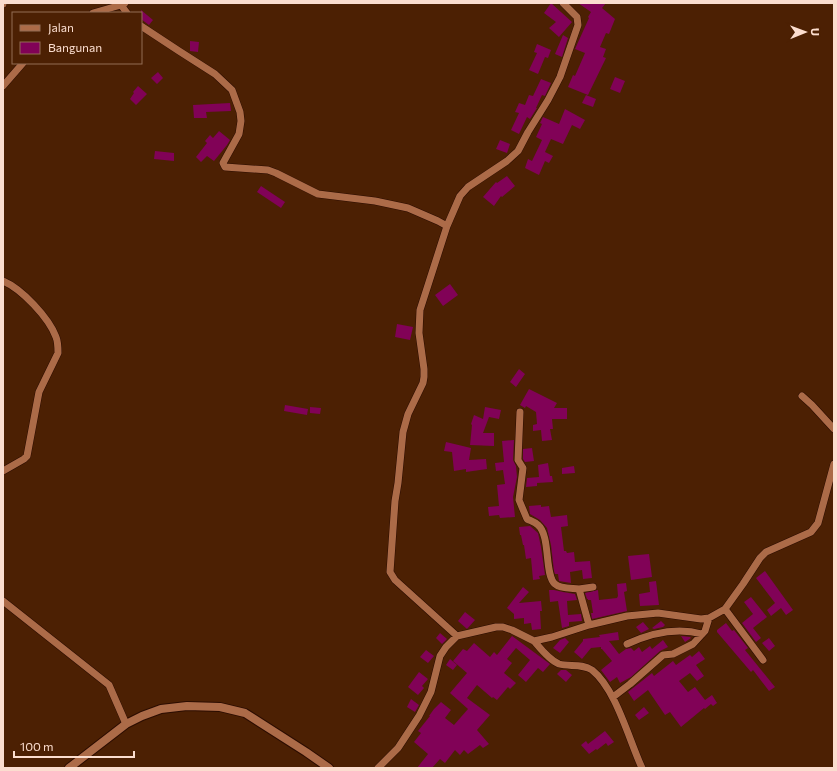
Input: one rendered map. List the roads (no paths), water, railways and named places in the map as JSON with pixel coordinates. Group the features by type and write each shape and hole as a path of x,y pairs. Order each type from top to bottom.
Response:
{"street":[{"path":"457,636 395,580 390,572 395,501 403,432 408,414 424,377 419,333 420,310 447,226 460,196 468,186 507,161 518,151 554,90 578,25 576,17 563,3"},
{"path":"95,12 123,4"},
{"path":"142,27 215,74 232,90 240,112 241,121 238,134 223,163 225,167 272,172 318,194 386,203 408,208 438,220 447,226"},
{"path":"3,86 22,64"},
{"path":"3,281 32,301 54,332 58,347 58,353 39,392 27,456 3,471"},
{"path":"802,396 834,429"},
{"path":"520,412 518,460 523,468 520,503 527,519 537,523 542,529 552,581 557,586 579,589 593,587"},
{"path":"534,641 552,638 589,625 627,616 654,613 701,619 709,618 725,609 760,558 766,552 807,535 815,529 834,464"},
{"path":"579,589 589,625"},
{"path":"3,601 109,685 126,724"},
{"path":"725,609 763,660"},
{"path":"613,697 663,655 673,654 693,644 705,631 709,618"},
{"path":"378,768 398,748 419,716 433,685 440,656 446,647 457,636 496,627 503,627 512,630 534,641 555,662 580,666 591,670 613,697 642,768"},
{"path":"627,644 646,636 667,632 683,631 702,634"},
{"path":"68,768 126,724 160,709 187,706 213,706 232,709 244,713 329,768"}]}
